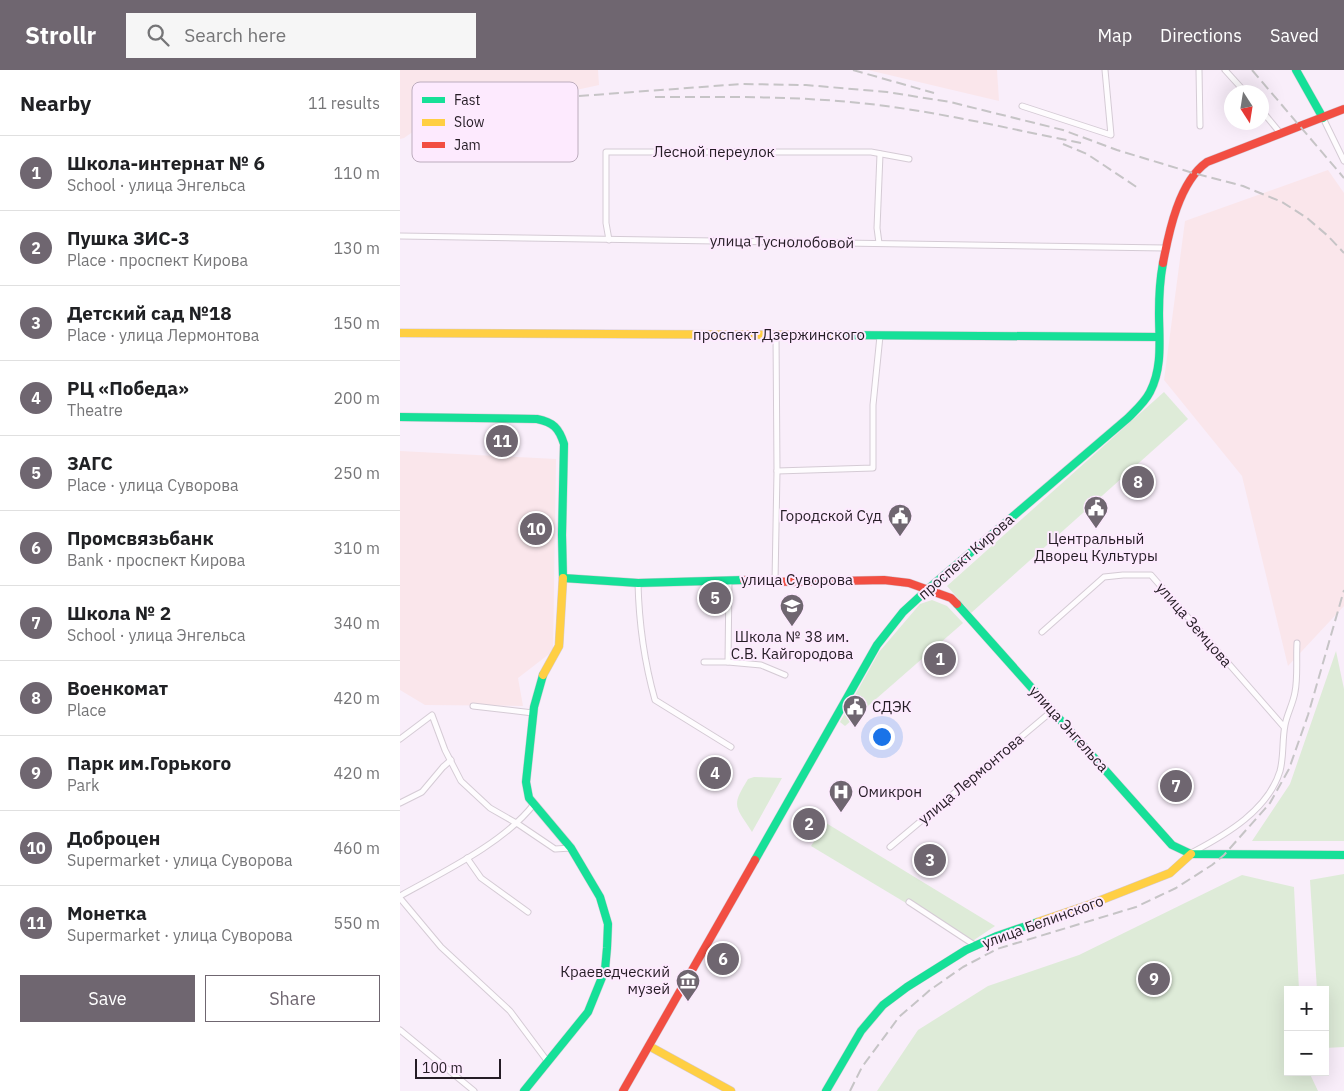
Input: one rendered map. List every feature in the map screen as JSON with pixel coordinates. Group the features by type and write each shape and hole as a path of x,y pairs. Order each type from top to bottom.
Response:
{"street":[{"path":"1022,106 1111,135 1104,70"},
{"path":"1198,70 1200,126"},
{"path":"1225,70 1239,85"},
{"path":"1296,70 1344,160"},
{"name":"проспект Кирова","path":"623,1091 877,645 903,612 1128,418 1152,389 1159,368 1160,282 1164,248 1171,224 1188,181 1198,168 1207,162 1344,110"},
{"path":"1269,119 1281,134"},
{"name":"Лесной переулок","path":"609,240 606,224 606,152 871,152 909,159"},
{"path":"879,243 877,228 880,154"},
{"name":"улица Туснолобовой","path":"400,236 1164,248"},
{"name":"проспект Дзержинского","path":"400,333 1159,337"},
{"path":"775,582 777,471 776,335"},
{"path":"777,471 873,468 873,405 880,336"},
{"path":"400,417 537,419 550,421 560,430 564,444 562,613 559,646 545,670 539,686 533,712 526,782 529,798 571,848 600,897 606,910 608,924 607,948 605,970 588,1012 524,1091"},
{"name":"улица Земцова","path":"1042,632 1104,578 1123,575 1151,575 1284,727"},
{"name":"улица Суворова","path":"562,578 638,583 730,580 775,582 884,580 909,583 951,598"},
{"path":"728,662 730,580"},
{"path":"638,583 643,648 655,700 731,748"},
{"name":"улица Энгельса","path":"951,598 969,616 1162,836 1172,845 1191,854"},
{"path":"1191,854 1219,839 1245,820 1268,796 1280,772 1284,748 1284,727 1295,691 1297,643"},
{"path":"704,662 761,665 786,675"},
{"path":"473,706 533,712"},
{"name":"улица Лермонтова","path":"890,847 1052,711"},
{"path":"400,739 432,715 461,781 490,808 555,849 571,848"},
{"path":"400,803 422,792 451,760"},
{"path":"534,804 518,824 467,858 400,897 440,947 510,1011 548,1062"},
{"path":"1191,854 1344,856"},
{"name":"улица Белинского","path":"826,1091 861,1031 883,1005 908,987 966,950 997,936 1091,904 1170,873 1191,854"},
{"path":"467,858 481,878 528,912"},
{"path":"909,902 976,946"},
{"path":"400,1030 474,1091"},
{"path":"649,1046 731,1091"}],"shaded area":[{"path":"400,70 598,70 599,85 578,90 578,82 412,82 412,132 400,139"},
{"path":"868,70 997,70 999,101"},
{"path":"1328,170 1344,193 1344,606 1288,666 1242,476 1164,380 1185,221"},
{"path":"400,451 556,459 553,651 518,678 523,706 425,705 400,690"}],"green space":[{"path":"1164,392 1188,419 971,613 947,586"},
{"path":"932,600 947,606 963,623 845,726 840,722 879,652 920,604"},
{"path":"1336,651 1344,689 1344,841 1252,841 1290,784"},
{"path":"754,777 782,778 752,832 739,811 737,801 748,779"},
{"path":"826,823 995,926 971,942 811,846"},
{"path":"1344,874 1344,1047 1329,1048 1329,986 1317,986 1310,880"},
{"path":"1242,875 1294,887 1299,986 1284,986 1284,1076 1311,1076 1318,1091 877,1091 918,1030 988,986 1079,955"}],"railway":[{"path":"853,70 934,93"},
{"path":"1252,70 1344,178"},
{"path":"579,96 742,84 806,85 887,92 950,102 1063,130 1117,150 1243,186 1282,202 1307,218 1344,253"},
{"path":"655,97 792,98 869,104 960,118 1081,143"},
{"path":"1063,144 1087,154 1138,188"},
{"path":"850,1091 862,1067 899,1017 930,990 963,967 997,949 1136,907 1176,888 1224,855 1270,803 1289,769 1308,715 1344,590"}],"traffic: fast":[{"path":"1296,70 1323,118"},
{"path":"928,589 1128,418 1146,399 1154,382 1159,363 1159,294 1163,263"},
{"path":"835,335 1159,337"},
{"path":"400,417 537,419 555,427 564,444 563,578 638,583 744,580"},
{"path":"755,860 877,645 903,612 928,589"},
{"path":"957,604 1172,845 1191,854 1344,855"},
{"path":"524,1091 588,1012 605,970 607,948 608,924 600,897 571,848 529,798 526,782 534,707 543,675"},
{"path":"826,1091 861,1031 883,1005 907,987 966,950 997,936 1038,922"}],"traffic: slow":[{"path":"400,333 835,335"},
{"path":"543,675 559,646 563,578"},
{"path":"1038,922 1091,904 1170,873 1191,854"},
{"path":"649,1046 731,1091"}],"traffic: jam":[{"path":"1163,263 1172,222 1182,194 1197,171 1207,162 1344,109"},
{"path":"744,580 792,582 884,580 909,583 951,598 957,604"},
{"path":"623,1091 755,860"}],"place":[{"name":"Монетка","path":"502,441"},
{"name":"Военкомат","path":"1138,482"},
{"name":"Доброцен","path":"536,529"},
{"name":"Центральный Дворец Культуры","path":"1096,529"},
{"name":"Городской Суд","path":"900,537"},
{"name":"ЗАГС","path":"715,598"},
{"name":"Школа № 38 им. С.В. Кайгородова","path":"792,627"},
{"name":"Школа-интернат № 6","path":"940,659"},
{"name":"СДЭК","path":"855,728"},
{"name":"РЦ «Победа»","path":"715,773"},
{"name":"Школа № 2","path":"1176,786"},
{"name":"Омикрон","path":"841,813"},
{"name":"Пушка ЗИС-3","path":"809,824"},
{"name":"Детский сад №18","path":"930,860"},
{"name":"Промсвязьбанк","path":"723,959"},
{"name":"Парк им.Горького","path":"1154,979"},
{"name":"Краеведческий музей","path":"688,1002"}]}
